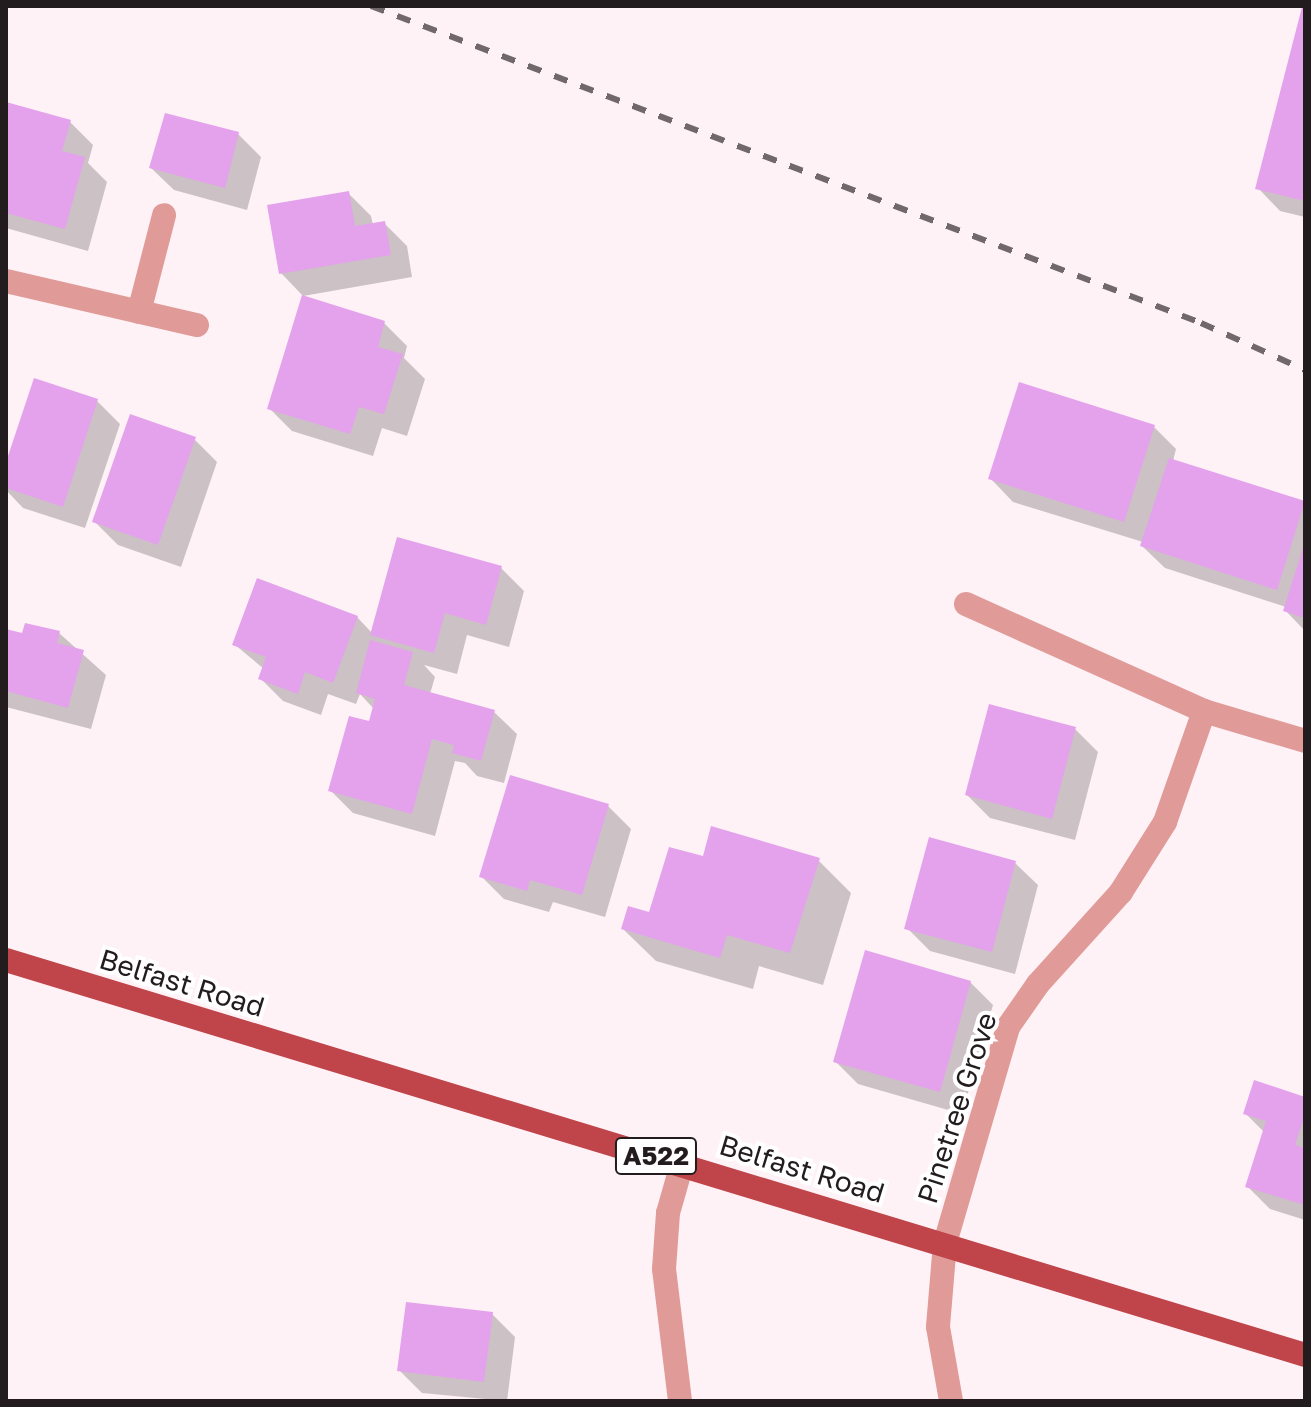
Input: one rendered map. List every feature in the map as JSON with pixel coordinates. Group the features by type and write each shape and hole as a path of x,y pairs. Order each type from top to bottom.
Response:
{"main road":[{"name":"Belfast Road","path":"6,960 945,1243 1305,1355"}],"street":[{"path":"139,312 164,215"},
{"path":"6,281 197,325"},
{"path":"966,604 1204,711 1305,741"},
{"name":"Pinetree Grove","path":"951,1401 938,1327 945,1243 1008,1027 1038,984 1121,892 1158,834 1204,711"},
{"path":"680,1401 664,1269 668,1213 682,1164"}],"building":[{"path":"1302,7 1305,8 1305,201 1255,189"},
{"path":"6,102 71,120 62,151 85,157 65,229 6,213"},
{"path":"165,113 239,132 225,188 149,168"},
{"path":"349,191 355,226 385,221 391,255 279,274 267,205"},
{"path":"302,295 385,321 378,347 403,354 384,414 359,407 350,434 267,409"},
{"path":"34,378 98,399 63,507 6,488 6,462"},
{"path":"1019,382 1155,425 1124,522 988,479"},
{"path":"130,414 196,437 158,545 92,522"},
{"path":"1169,458 1305,501 1277,590 1140,546"},
{"path":"397,537 502,566 486,625 445,613 434,653 370,635"},
{"path":"1305,545 1305,618 1283,611"},
{"path":"257,578 358,616 333,683 305,672 298,694 258,679 266,657 232,645"},
{"path":"25,623 60,631 57,643 84,650 68,708 6,691 6,629 22,633"},
{"path":"370,640 413,652 404,685 495,710 481,761 452,753 454,745 432,739 412,814 328,791 349,716 369,721 375,699 356,693"},
{"path":"989,704 1076,727 1052,819 965,795"},
{"path":"510,775 609,804 582,895 530,880 527,891 479,877"},
{"path":"711,826 820,858 790,953 727,935 720,958 621,929 628,906 649,912 669,847 703,856"},
{"path":"929,837 1016,861 992,952 904,929"},
{"path":"865,950 971,981 940,1092 833,1062"},
{"path":"1254,1080 1305,1097 1305,1114 1295,1145 1305,1148 1305,1205 1245,1187 1266,1121 1243,1114"},
{"path":"406,1302 493,1312 484,1382 397,1371"}],"railway":[{"path":"371,6 1201,323 1305,370"}]}
